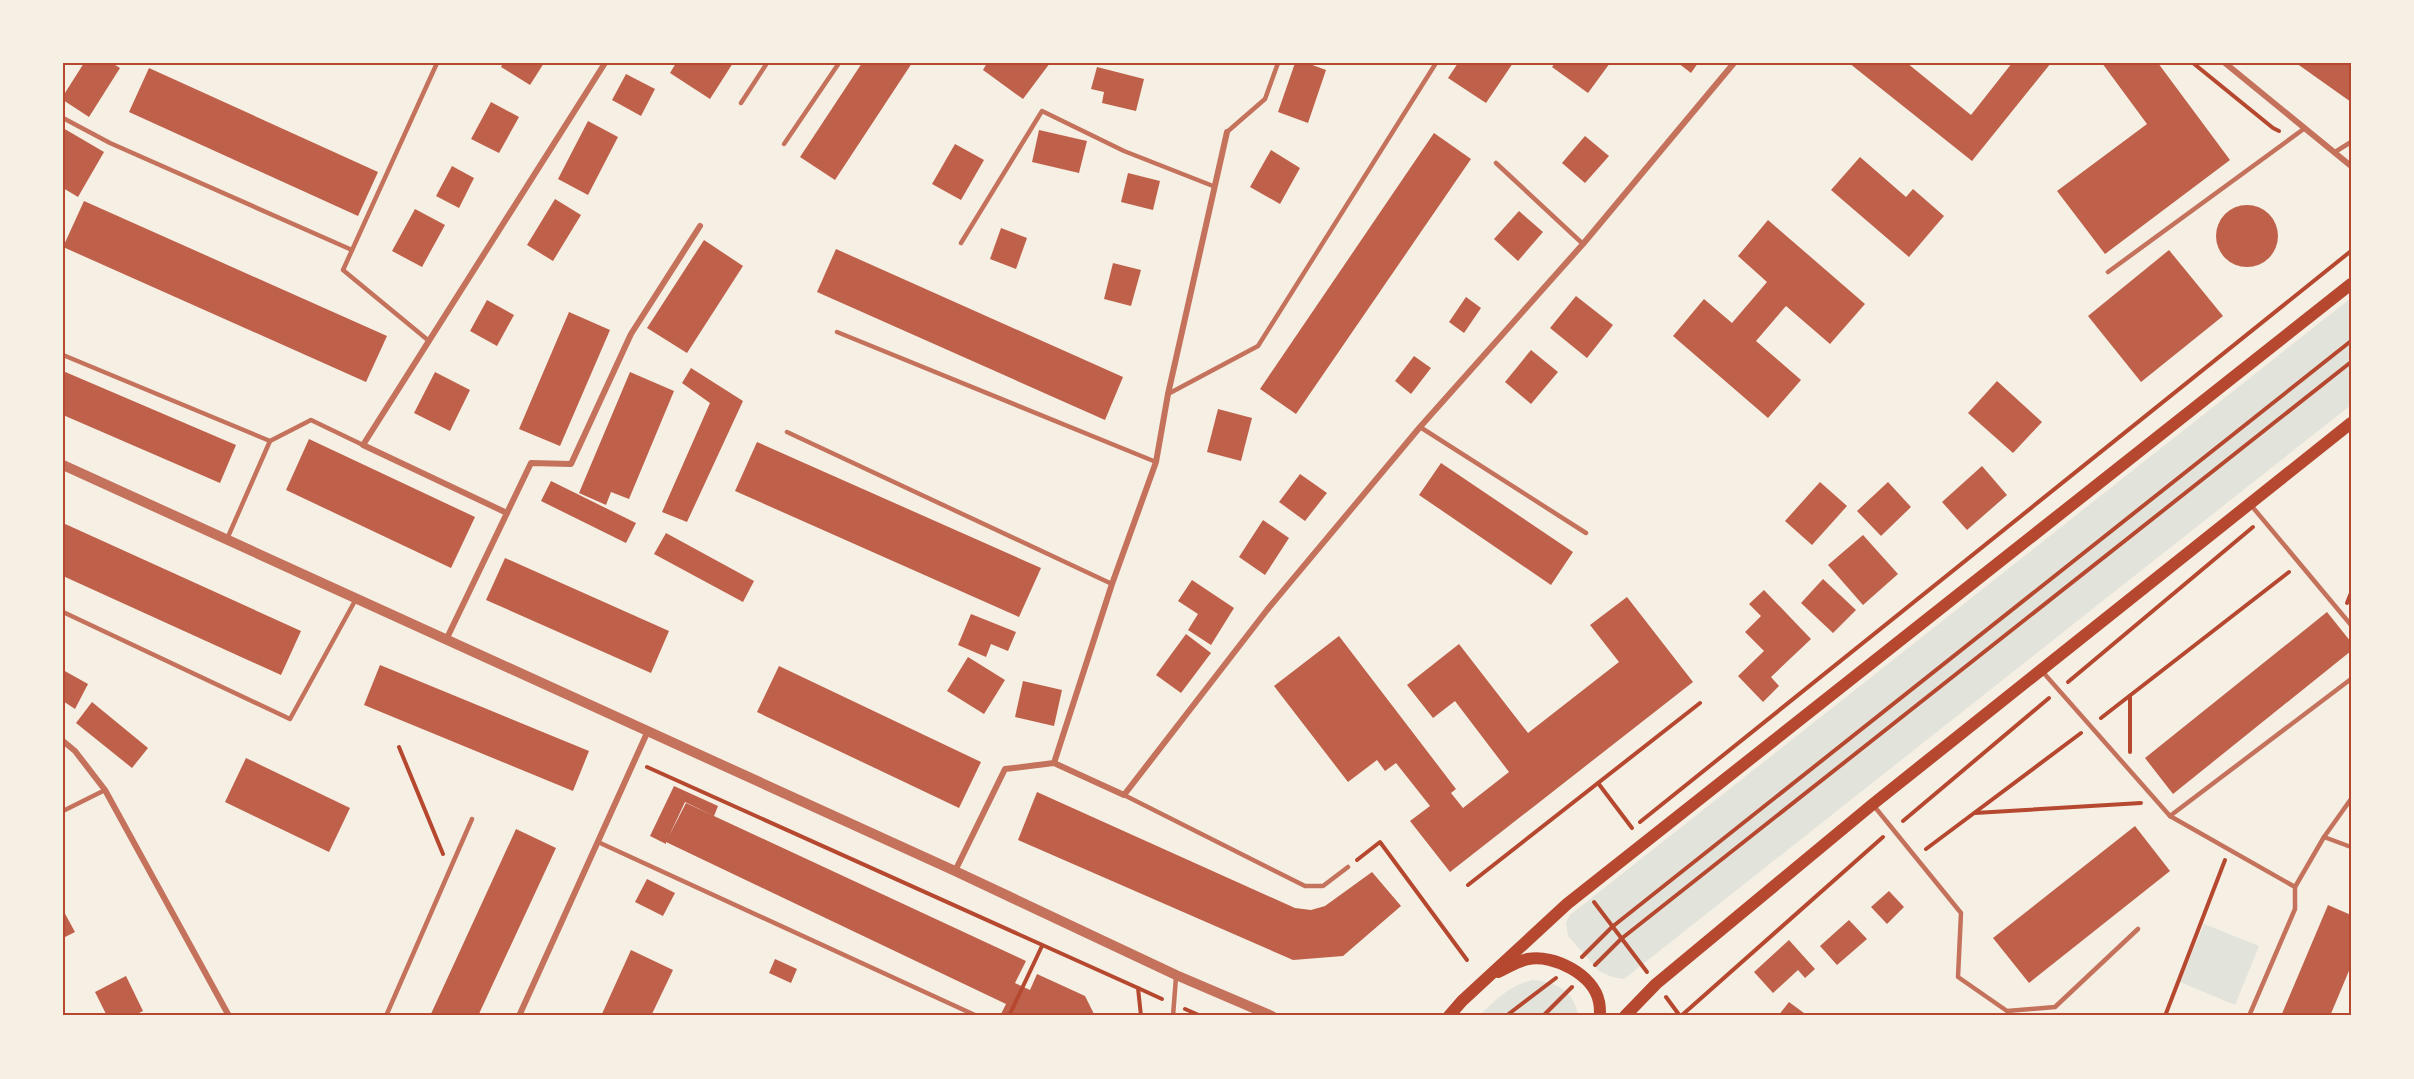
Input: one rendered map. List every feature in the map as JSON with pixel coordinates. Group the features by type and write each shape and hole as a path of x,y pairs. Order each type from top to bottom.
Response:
{"main road":[{"path":"1449,1016 1491,974 1576,897 2351,284"},
{"path":"1625,1016 1656,984 1873,804 2351,423"},
{"path":"1491,974 1529,959 1554,960 1573,969 1587,981 1599,1000 1600,1016"}],"street":[{"path":"507,513 363,445 605,63"},
{"path":"955,872 1005,769 1054,763 1124,795 1267,610 1420,427 1583,244 1734,63"},
{"path":"2230,64 2351,166"},
{"path":"1054,763 1112,584 1156,462 1168,394 1227,132"},
{"path":"446,640 531,463 571,464 631,334 700,226"},
{"path":"63,465 1176,975 1272,1016"},
{"path":"519,1016 646,733"},
{"path":"63,741 75,752 105,790 229,1016"}],"lane":[{"path":"429,341 343,270 437,63"},
{"path":"741,103 767,63"},
{"path":"784,144 839,63"},
{"path":"1227,132 1265,99 1278,63"},
{"path":"1168,394 1258,346 1436,63"},
{"path":"961,243 1042,111 1124,151 1213,186"},
{"path":"63,118 110,143 352,250"},
{"path":"2108,272 2305,128"},
{"path":"2335,152 2351,142"},
{"path":"1496,164 1583,244"},
{"path":"837,332 1156,462"},
{"path":"63,355 270,441"},
{"path":"227,539 270,441 311,420 363,445"},
{"path":"1420,427 1586,533"},
{"path":"787,432 1112,584"},
{"path":"2250,504 2351,625"},
{"path":"63,612 290,719 356,599"},
{"path":"2041,670 2170,816 2295,887"},
{"path":"2170,816 2351,678"},
{"path":"63,811 105,790"},
{"path":"1124,795 1305,886 1323,886 1348,867"},
{"path":"2249,1016 2295,909 2295,887 2324,837 2351,799"},
{"path":"1873,804 1961,913 1958,977 2007,1011 2055,1007 2138,930"},
{"path":"386,1016 472,819"},
{"path":"2324,837 2351,847"},
{"path":"598,842 977,1016"},
{"path":"1173,1016 1176,975"}],"path":[{"path":"2193,63 2272,128 2294,136"},
{"path":"1623,835 2351,251"},
{"path":"1612,927 2351,341"},
{"path":"1622,939 2351,362"},
{"path":"1681,1016 1893,829 2263,519"},
{"path":"1915,856 2091,726 2300,563"},
{"path":"2130,696 2131,770"},
{"path":"1468,885 1700,703"},
{"path":"399,747 449,871"},
{"path":"634,761 1138,988 1141,1016"},
{"path":"1598,783 1632,828"},
{"path":"1974,813 2158,802"},
{"path":"1348,867 1380,842 1467,960"},
{"path":"2165,1016 2229,850"},
{"path":"1009,1016 1042,946"}],"shaded area":[{"path":"2351,298 2351,405 1624,979 1599,971 1568,936 1566,923 1570,915"},
{"path":"2204,924 2259,946 2235,1005 2180,982"},
{"path":"1532,980 1556,985 1562,989 1572,1000 1578,1016 1479,1016 1510,990"}],"building":[{"path":"84,63 112,63 120,68 89,117 63,100 63,96"},
{"path":"503,63 544,63 530,85 501,67"},
{"path":"676,63 733,63 710,99 670,73"},
{"path":"862,63 912,63 835,180 800,157"},
{"path":"987,63 1050,63 1023,99 983,70"},
{"path":"1295,63 1307,63 1326,70 1308,123 1278,112"},
{"path":"1458,63 1513,63 1486,103 1448,78"},
{"path":"1555,63 1610,63 1588,93 1552,67"},
{"path":"1678,63 1698,63 1691,73"},
{"path":"1849,63 1907,63 1971,115 2012,63 2051,63 1972,161"},
{"path":"2102,63 2158,63 2230,160 2105,254 2057,191 2147,124"},
{"path":"2296,63 2351,63 2351,102"},
{"path":"1097,67 1144,79 1136,111 1102,103 1104,92 1091,89"},
{"path":"149,68 378,172 358,216 129,112"},
{"path":"626,74 655,89 641,116 612,100"},
{"path":"491,102 519,117 499,153 471,139"},
{"path":"588,121 618,137 588,195 558,179"},
{"path":"63,128 104,152 78,197 63,188"},
{"path":"1039,130 1087,141 1079,173 1032,162"},
{"path":"1434,133 1471,159 1296,414 1260,389"},
{"path":"1585,136 1609,156 1585,183 1562,163"},
{"path":"955,144 984,160 961,200 932,184"},
{"path":"1271,150 1300,168 1280,204 1250,187"},
{"path":"1860,157 1906,197 1913,189 1944,216 1909,257 1831,190"},
{"path":"452,166 474,178 459,208 436,196"},
{"path":"1128,173 1160,181 1153,210 1121,202"},
{"path":"555,199 581,215 553,261 527,245"},
{"path":"84,201 387,336 366,382 63,247"},
{"path":"2247,205 2269,214 2278,236 2269,258 2247,267 2225,258 2216,236 2225,214"},
{"path":"415,209 445,225 422,267 392,251"},
{"path":"1519,211 1543,232 1518,261 1494,239"},
{"path":"1768,220 1865,304 1830,344 1786,306 1756,341 1801,380 1768,418 1673,336 1704,299 1732,323 1767,282 1738,256"},
{"path":"1001,228 1027,238 1016,269 990,259"},
{"path":"704,240 743,266 687,353 647,328"},
{"path":"836,249 1123,377 1105,420 817,292"},
{"path":"2169,250 2223,316 2141,382 2088,316"},
{"path":"1113,263 1141,270 1131,306 1104,299"},
{"path":"1576,296 1613,325 1587,358 1550,328"},
{"path":"1466,297 1481,308 1464,333 1449,322"},
{"path":"487,300 514,315 497,346 470,331"},
{"path":"569,312 610,330 560,446 519,429"},
{"path":"1531,350 1558,372 1531,404 1505,382"},
{"path":"1414,356 1431,368 1411,394 1395,381"},
{"path":"691,368 743,401 687,522 662,512 710,403 682,383"},
{"path":"63,371 236,445 220,483 63,415"},
{"path":"435,372 470,390 450,431 414,413"},
{"path":"630,372 674,391 629,499 611,492 606,505 579,493"},
{"path":"1997,381 2042,422 2013,453 1968,413"},
{"path":"1218,409 1252,418 1241,461 1207,452"},
{"path":"309,439 475,517 451,568 286,490"},
{"path":"757,442 1041,568 1019,617 735,491"},
{"path":"1441,463 1573,552 1551,585 1419,495"},
{"path":"1982,466 2007,495 1967,530 1942,502"},
{"path":"1300,474 1327,493 1305,521 1279,502"},
{"path":"551,481 636,523 626,543 541,501"},
{"path":"1820,482 1847,506 1812,545 1785,521"},
{"path":"1888,482 1911,507 1881,536 1857,511"},
{"path":"1263,520 1289,538 1265,575 1239,557"},
{"path":"63,523 301,631 281,675 63,576"},
{"path":"666,533 754,581 743,602 654,554"},
{"path":"1863,535 1898,574 1863,605 1828,565"},
{"path":"505,558 669,631 651,673 486,600"},
{"path":"1823,579 1856,610 1833,633 1801,603"},
{"path":"1192,580 1234,608 1211,645 1188,630 1198,614 1178,601"},
{"path":"1764,590 1811,639 1771,677 1779,686 1763,702 1738,676 1764,651 1745,632 1761,616 1749,604"},
{"path":"1627,597 1693,682 1450,872 1410,821 1430,806 1396,763 1385,771 1377,760 1348,782 1274,686 1339,636 1456,789 1451,793 1463,808 1509,772 1455,701 1433,718 1407,685 1459,644 1528,733 1619,662 1590,625"},
{"path":"2327,612 2351,642 2351,651 2173,794 2145,758"},
{"path":"971,614 1016,632 1008,651 991,644 986,657 958,645"},
{"path":"1186,634 1211,653 1181,693 1156,675"},
{"path":"968,657 1005,680 984,714 947,691"},
{"path":"380,665 589,751 573,791 364,705"},
{"path":"779,666 981,762 959,808 757,712"},
{"path":"63,670 88,684 75,709 63,701"},
{"path":"1023,681 1062,690 1054,726 1015,717"},
{"path":"92,702 148,748 132,768 76,723"},
{"path":"246,758 350,808 329,852 225,802"},
{"path":"674,786 718,806 714,816 685,802 669,836 686,803 1026,961 1015,983 1030,990 1037,974 1085,996 1095,1016 1006,1016 1001,1014 1006,1004 650,836"},
{"path":"1037,792 1295,908 1311,910 1325,906 1372,872 1401,906 1343,956 1293,960 1018,840"},
{"path":"2135,826 2170,871 2029,983 1993,938"},
{"path":"516,829 556,848 478,1016 430,1016"},
{"path":"647,879 675,893 663,916 635,902"},
{"path":"1889,891 1904,907 1887,924 1871,907"},
{"path":"2328,905 2351,915 2351,966 2330,1016 2281,1016"},
{"path":"63,910 75,932 63,938"},
{"path":"1849,920 1867,939 1837,965 1820,946"},
{"path":"1789,940 1815,969 1805,978 1798,970 1773,993 1754,972"},
{"path":"631,950 673,970 651,1016 601,1016"},
{"path":"775,959 797,969 791,983 769,973"},
{"path":"126,976 143,1011 133,1016 107,1016 95,992"},
{"path":"1789,1002 1808,1016 1778,1016"}]}
